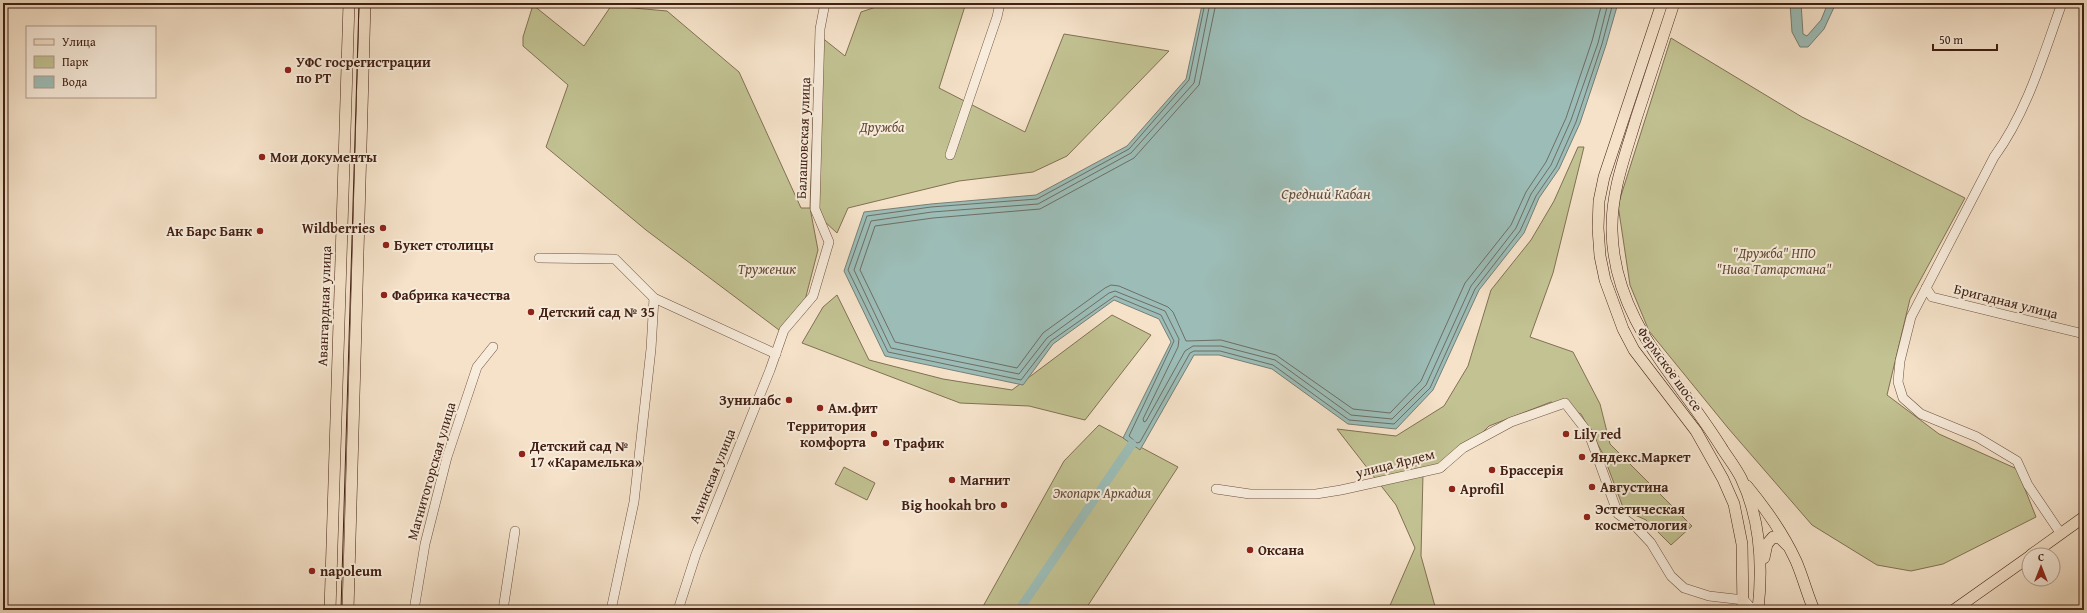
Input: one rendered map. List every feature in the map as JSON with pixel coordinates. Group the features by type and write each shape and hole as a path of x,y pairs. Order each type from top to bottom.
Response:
{"main road":[{"name":"Авангардная улица","path":"330,610 349,3"},
{"path":"348,610 365,3"},
{"name":"Фермское шоссе","path":"1662,3 1604,177 1599,201 1598,228 1600,256 1605,280 1623,329 1634,350 1696,431 1723,479 1734,504 1742,544 1744,605"},
{"name":"Фермское шоссе","path":"1674,3 1614,194 1612,232 1614,258 1627,303 1647,342 1706,422 1740,478 1756,524 1761,567 1758,610"},
{"path":"1740,478 1765,508 1788,545 1796,561 1814,610"},
{"path":"2043,547 2084,517"},
{"name":"Фермское шоссе","path":"1761,567 1770,539 1773,537 1780,538 1788,545"},
{"path":"1954,610 2021,562"}],"street":[{"name":"Балашовская улица","path":"776,354 784,330 813,296 829,242 815,209 820,29 826,3"},
{"path":"950,155 997,17 1000,3"},
{"path":"2061,534 2028,485 2017,461 1977,437 1921,414 1903,398 1898,382 1900,361 1911,317 1994,157 2010,135 2026,102 2062,3"},
{"path":"539,258 615,259 654,298 776,354"},
{"name":"Бригадная улица","path":"1926,288 1932,297 2084,334"},
{"path":"611,610 634,502 651,349 654,298"},
{"name":"Магнитогорская улица","path":"414,610 425,544 447,457 477,367 493,347"},
{"name":"Ачинская улица","path":"678,610 696,554 776,354"},
{"name":"улица Ярдем","path":"1216,489 1250,494 1316,494 1341,490 1440,468 1463,448 1511,422 1565,403 1589,434 1618,514 1637,528 1652,543 1671,576 1684,588 1744,605"},
{"path":"503,610 515,531"},
{"path":"1744,605 1752,610"}],"green space":[{"name":"Дружба","path":"881,3 966,3 939,88 1025,132 1064,34 1169,51 1067,156 1033,172 959,181 848,208 837,233 810,208 816,33 845,56 861,12 879,6"},
{"name":"Труженик","path":"533,5 584,46 611,6 667,11 739,72 801,208 810,208 818,250 804,304 779,330 646,230 546,147 568,85 523,46 523,37"},
{"name":"\"Дружба\" НПО \"Нива Татарстана\"","path":"1671,38 1802,117 1965,198 1910,299 1887,395 1939,434 2017,469 2036,517 1943,564 1911,571 1877,565 1812,525 1728,428 1649,331 1630,285 1618,205"},
{"path":"1578,147 1584,147 1553,273 1530,337 1573,352 1600,404 1610,444 1692,526 1671,545 1646,520 1624,510 1603,454 1581,414 1551,402 1489,426 1444,471 1423,474 1421,556 1436,610 1388,610 1415,548 1396,505 1337,429 1396,436 1444,406 1468,366 1491,290 1531,240 1554,201"},
{"path":"837,295 869,360 943,379 1012,390 1112,315 1151,335 1085,420 1029,406 960,403 802,343 823,307"},
{"name":"Экопарк Аркадия","path":"1099,425 1178,467 1085,610 981,610 1064,461"},
{"path":"844,467 875,483 867,500 835,484"}],"water":[{"name":"Средний Кабан","path":"1200,3 1618,3 1606,45 1580,123 1559,169 1539,198 1524,233 1479,290 1433,390 1396,429 1348,424 1272,369 1219,355 1194,355 1140,450 1123,438 1171,342 1159,319 1114,300 1053,344 1023,385 885,356 844,271 864,212 931,204 1036,195 1127,146 1186,79 1202,5"},
{"path":"1790,3 1801,3 1803,34 1807,36 1821,20 1828,3 1836,3 1824,29 1808,47 1800,47 1792,32"}],"waterway":[{"path":"1019,610 1132,444"}],"tram line":[{"path":"341,610 359,3"}],"place":[{"name":"УФС госрегистрации по РТ","path":"288,70"},
{"name":"Мои документы","path":"262,157"},
{"name":"Wildberries","path":"383,228"},
{"name":"Ак Барс Банк","path":"260,231"},
{"name":"Букет столицы","path":"386,245"},
{"name":"Фабрика качества","path":"384,295"},
{"name":"Детский сад № 35","path":"531,312"},
{"name":"Зунилабс","path":"789,400"},
{"name":"Ам.фит","path":"820,408"},
{"name":"Территория комфорта","path":"874,434"},
{"name":"Lily red","path":"1566,434"},
{"name":"Трафик","path":"886,443"},
{"name":"Детский сад № 17 «Карамелька»","path":"522,454"},
{"name":"Яндекс.Маркет","path":"1582,457"},
{"name":"Брассерiя","path":"1492,470"},
{"name":"Магнит","path":"952,480"},
{"name":"Августина","path":"1592,487"},
{"name":"Aprofil","path":"1452,489"},
{"name":"Big hookah bro","path":"1004,505"},
{"name":"Эстетическая косметология","path":"1587,517"},
{"name":"Оксана","path":"1250,550"},
{"name":"napoleum","path":"312,571"}]}
